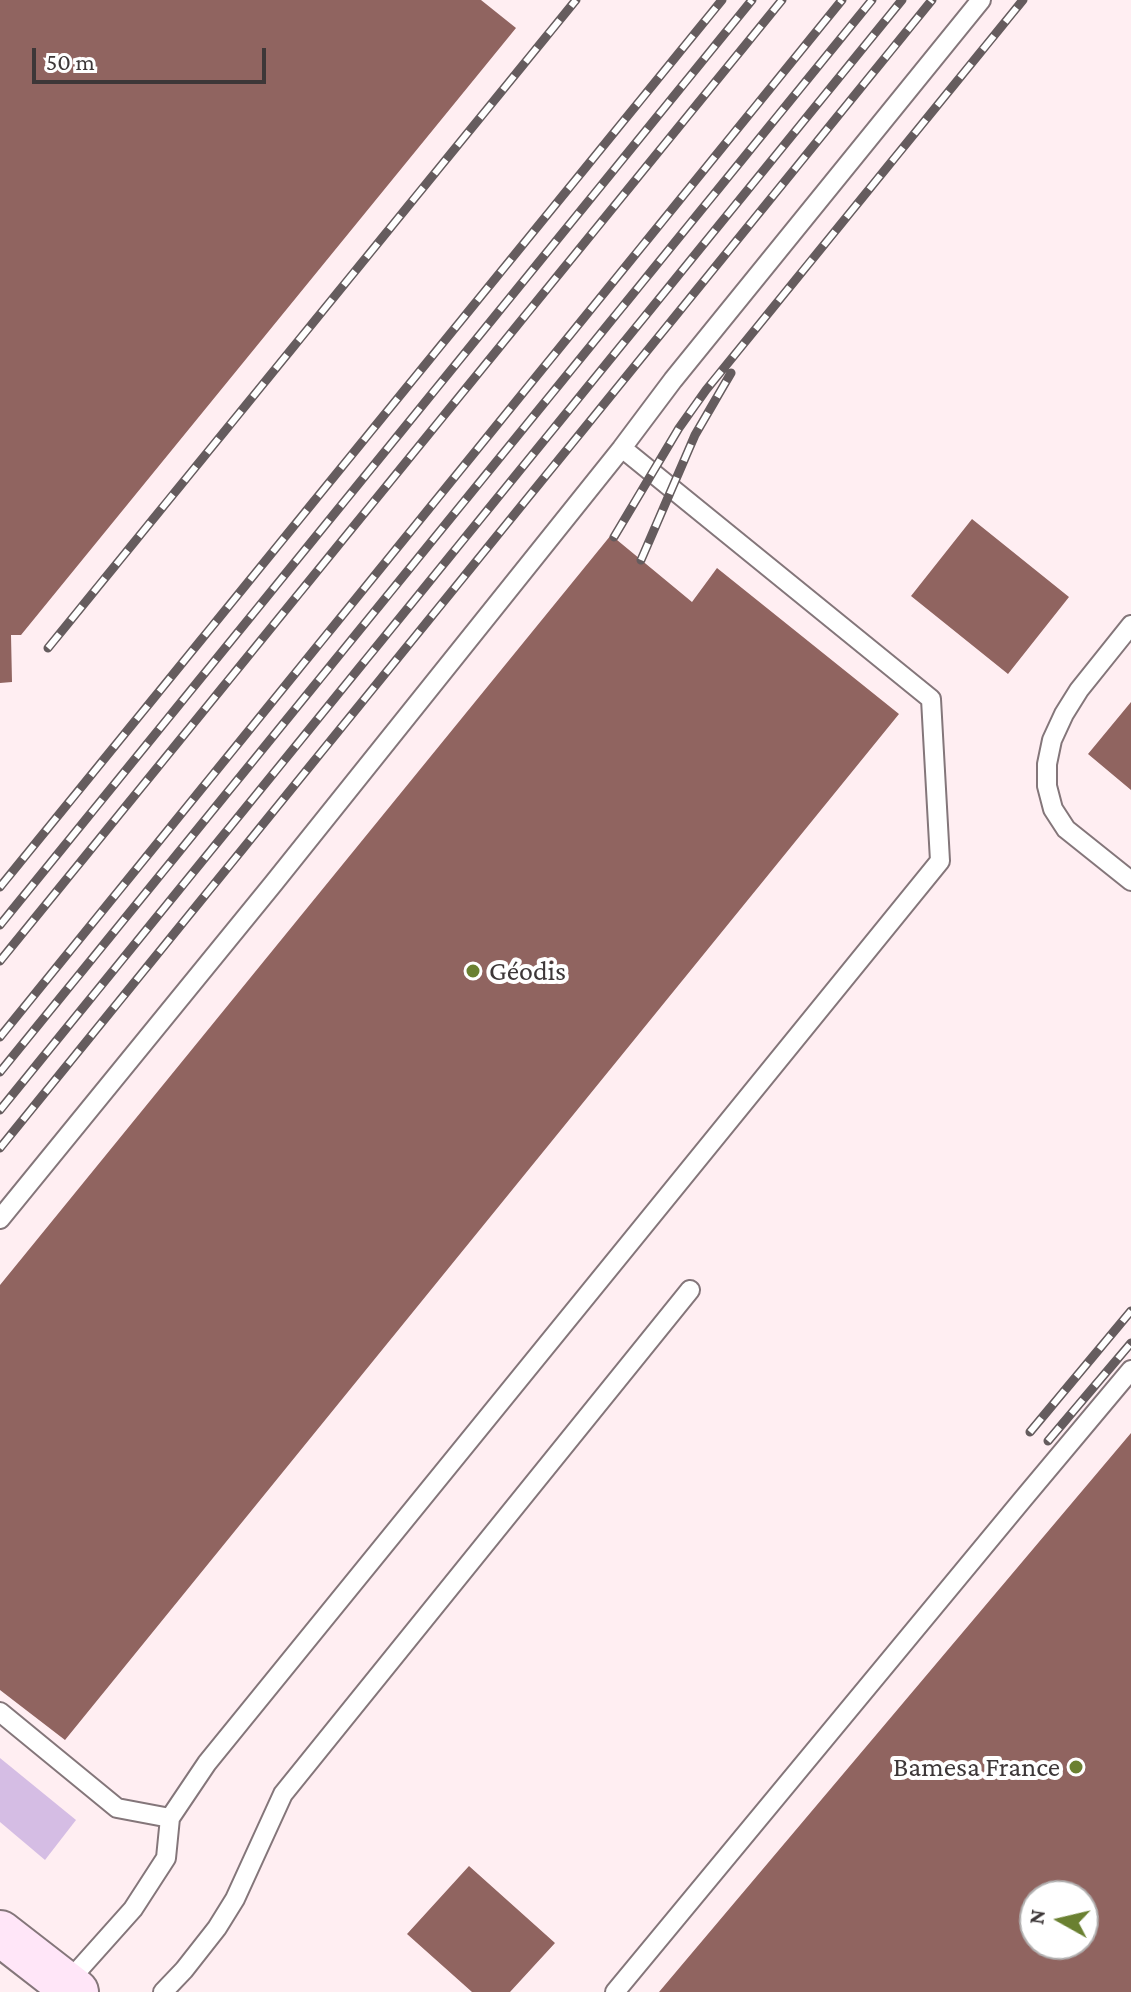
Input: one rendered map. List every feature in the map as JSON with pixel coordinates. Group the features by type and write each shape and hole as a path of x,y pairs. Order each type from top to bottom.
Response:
{"main road":[{"path":"0,1933 71,1988"}],"lane":[{"path":"0,1219 273,884 673,380 981,0"},
{"path":"71,1988 133,1909 166,1858 170,1818 207,1763 940,861 931,699 622,448"},
{"path":"1131,625 1079,690 1064,714 1052,740 1047,764 1047,786 1053,809 1066,829 1131,881"},
{"path":"163,1992 217,1928 235,1899 283,1794 690,1290"},
{"path":"615,1992 1131,1370"},
{"path":"0,1712 117,1808 170,1818"}],"shaded area":[{"path":"0,1758 76,1820 45,1860 0,1822"}],"building":[{"path":"0,0 481,0 516,28 21,635 11,635 12,682 0,683"},
{"path":"972,519 1069,597 1008,674 911,596"},
{"name":"Géodis","path":"611,535 692,602 717,568 899,714 65,1740 0,1690 0,1285"},
{"path":"1131,702 1131,790 1088,754"},
{"path":"1131,1433 1131,1992 659,1992"},
{"path":"469,1866 555,1943 510,1992 472,1992 407,1934"}],"railway":[{"path":"48,648 576,0"},
{"path":"0,887 722,0"},
{"path":"0,925 752,0"},
{"path":"0,961 782,0"},
{"path":"0,1037 842,0"},
{"path":"0,1072 872,0"},
{"path":"0,1110 902,0"},
{"path":"0,1148 932,0"},
{"path":"614,537 679,428 706,390 1023,0"},
{"path":"641,560 695,435 731,373"},
{"path":"1030,1432 1131,1311"},
{"path":"1048,1441 1131,1343"}],"place":[{"name":"Géodis","path":"473,971"},
{"name":"Bamesa France","path":"1076,1767"}]}
